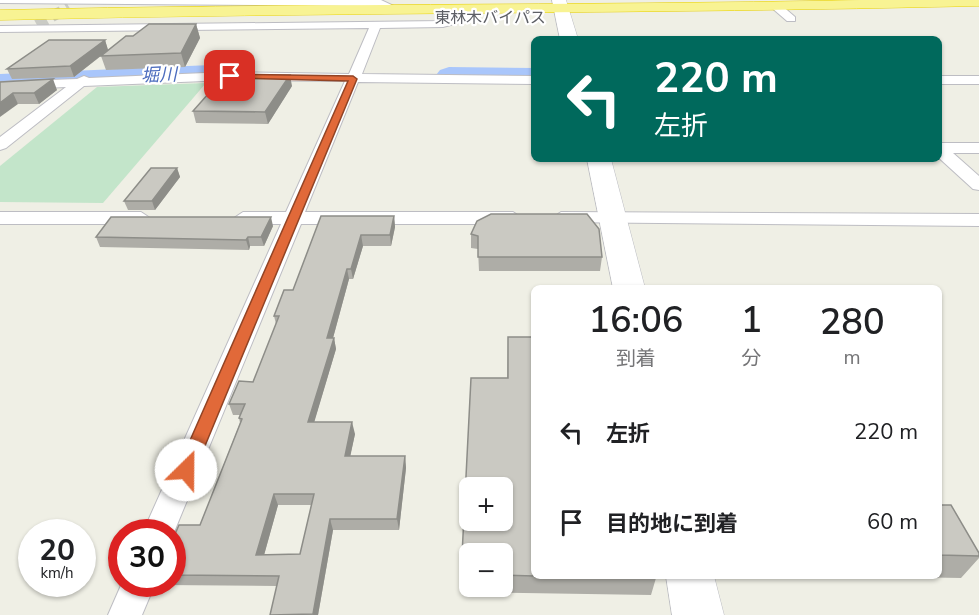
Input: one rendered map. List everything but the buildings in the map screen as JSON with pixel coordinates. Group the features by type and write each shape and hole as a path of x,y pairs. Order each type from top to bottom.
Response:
{"highway":[{"name":"東林木バイパス","path":"0,16 469,17 561,9 979,2"},
{"name":"東林木バイパス","path":"0,16 392,4 849,21"},
{"path":"0,6 111,10 243,9"},
{"path":"0,24 286,17"}],"street":[{"path":"0,0 307,1 392,4"},
{"path":"69,7 81,0"},
{"path":"776,6 791,19"},
{"path":"561,9 568,36"},
{"path":"0,29 443,24 469,17"},
{"path":"165,519 376,25"},
{"path":"132,41 149,27"},
{"path":"0,145 98,70"},
{"path":"0,86 230,76 531,80"},
{"path":"942,80 979,80"},
{"path":"942,148 979,148"},
{"path":"942,151 979,185"},
{"path":"601,162 628,285"},
{"path":"0,218 163,218"},
{"path":"222,218 979,220"},
{"path":"691,579 698,615"},
{"path":"124,615 132,597"}],"green space":[{"path":"206,83 103,203 0,202 0,166 97,87"}],"waterway":[{"name":"堀川","path":"0,82 235,72"},
{"name":"堀川","path":"449,75 531,76"}],"tunnel":[{"path":"37,25 69,7"}],"route":[{"path":"186,470 353,79 230,76"}]}
